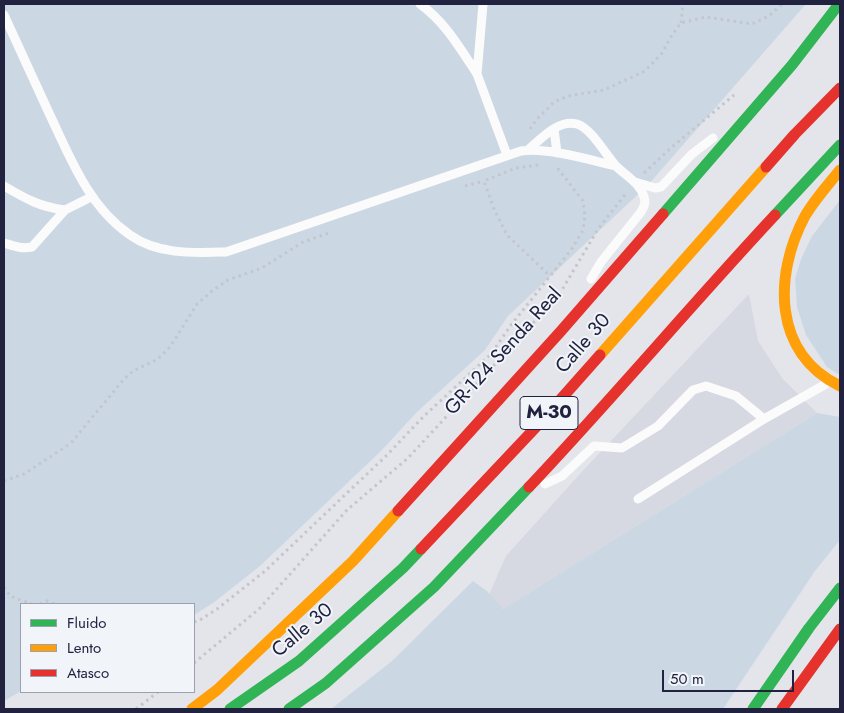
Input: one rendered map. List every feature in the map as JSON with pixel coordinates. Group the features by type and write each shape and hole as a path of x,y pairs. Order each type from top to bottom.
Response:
{"highway":[{"path":"792,65 839,4"},
{"path":"192,709 217,690 353,562 561,331 760,100 840,15"},
{"name":"Calle 30","path":"230,709 299,661 403,568 537,426 795,134 840,88"},
{"name":"M-30","path":"288,709 326,684 434,587 572,441 699,297 840,145"},
{"path":"840,170 807,214 790,248 784,272 782,294 785,314 792,337 802,354 813,369 829,382 840,386"},
{"path":"753,709 809,628 840,588"},
{"path":"782,709 840,629"}],"lane":[{"path":"420,4 433,14 448,31 477,74 506,155"},
{"path":"477,74 481,5"},
{"path":"4,16 75,169 91,197 107,215 131,236 152,245 178,252 226,252 525,150 554,129 566,124 578,124 587,130 616,166 635,182 644,196 645,204 641,212 601,262 561,331"},
{"path":"635,182 655,188 661,187 692,154 760,100"},
{"path":"554,129 556,158"},
{"path":"525,150 556,158 616,166"},
{"path":"4,186 30,202 48,208 65,210"},
{"path":"4,243 25,248 32,246 65,210 91,197"},
{"path":"638,499 764,419 829,382"},
{"path":"520,496 562,476 594,446 622,448 658,426 692,390 706,386 736,396 764,419"}],"path":[{"path":"525,150 529,130 536,119 554,102 568,96 604,90 645,71 662,53 680,23 683,4"},
{"path":"680,23 706,17 752,24 770,16 782,4"},
{"name":"GR-124 Senda Real","path":"195,662 259,610 347,510 408,458 559,295 598,229 635,182 672,147 738,92"},
{"path":"195,622 217,609 265,571 387,455 423,417 491,354 511,325 571,250 583,230 585,216 584,201 558,170 556,158 516,168 484,181 459,187"},
{"path":"484,181 494,209 507,236 550,276"},
{"path":"4,481 24,474 71,443 124,379 133,371 158,359 170,347 198,304 212,291 228,280 262,268 304,242 330,232"},
{"path":"4,587 10,596 29,603"},
{"path":"136,709 157,693"}],"shaded area":[{"path":"4,4 806,4 648,185 508,316 485,350 417,412 382,450 260,566 213,603 195,614 195,603 20,603 20,692 4,701"},
{"path":"840,200 840,375 827,367 806,335 797,307 795,279 801,259 812,236"},
{"path":"749,294 758,341 782,378 817,413 503,609 488,597 506,556 578,476"},
{"path":"817,413 840,417 840,540 815,571 723,709 331,709 392,661 473,581 487,591 503,609"}],"traffic: fast":[{"path":"663,214 792,65 839,4"},
{"path":"775,215 840,145"},
{"path":"289,709 326,683 434,587 529,487"},
{"path":"230,709 299,661 403,568 421,549"},
{"path":"753,709 809,628 840,588"}],"traffic: slow":[{"path":"600,355 766,167"},
{"path":"840,170 805,216 788,262 785,287 785,310 791,333 801,354 818,372 840,386"},
{"path":"192,709 217,690 353,561 398,511"}],"traffic: jam":[{"path":"766,167 840,88"},
{"path":"398,511 561,331 663,214"},
{"path":"529,487 775,215"},
{"path":"421,549 537,426 600,355"},
{"path":"782,709 840,629"}]}
